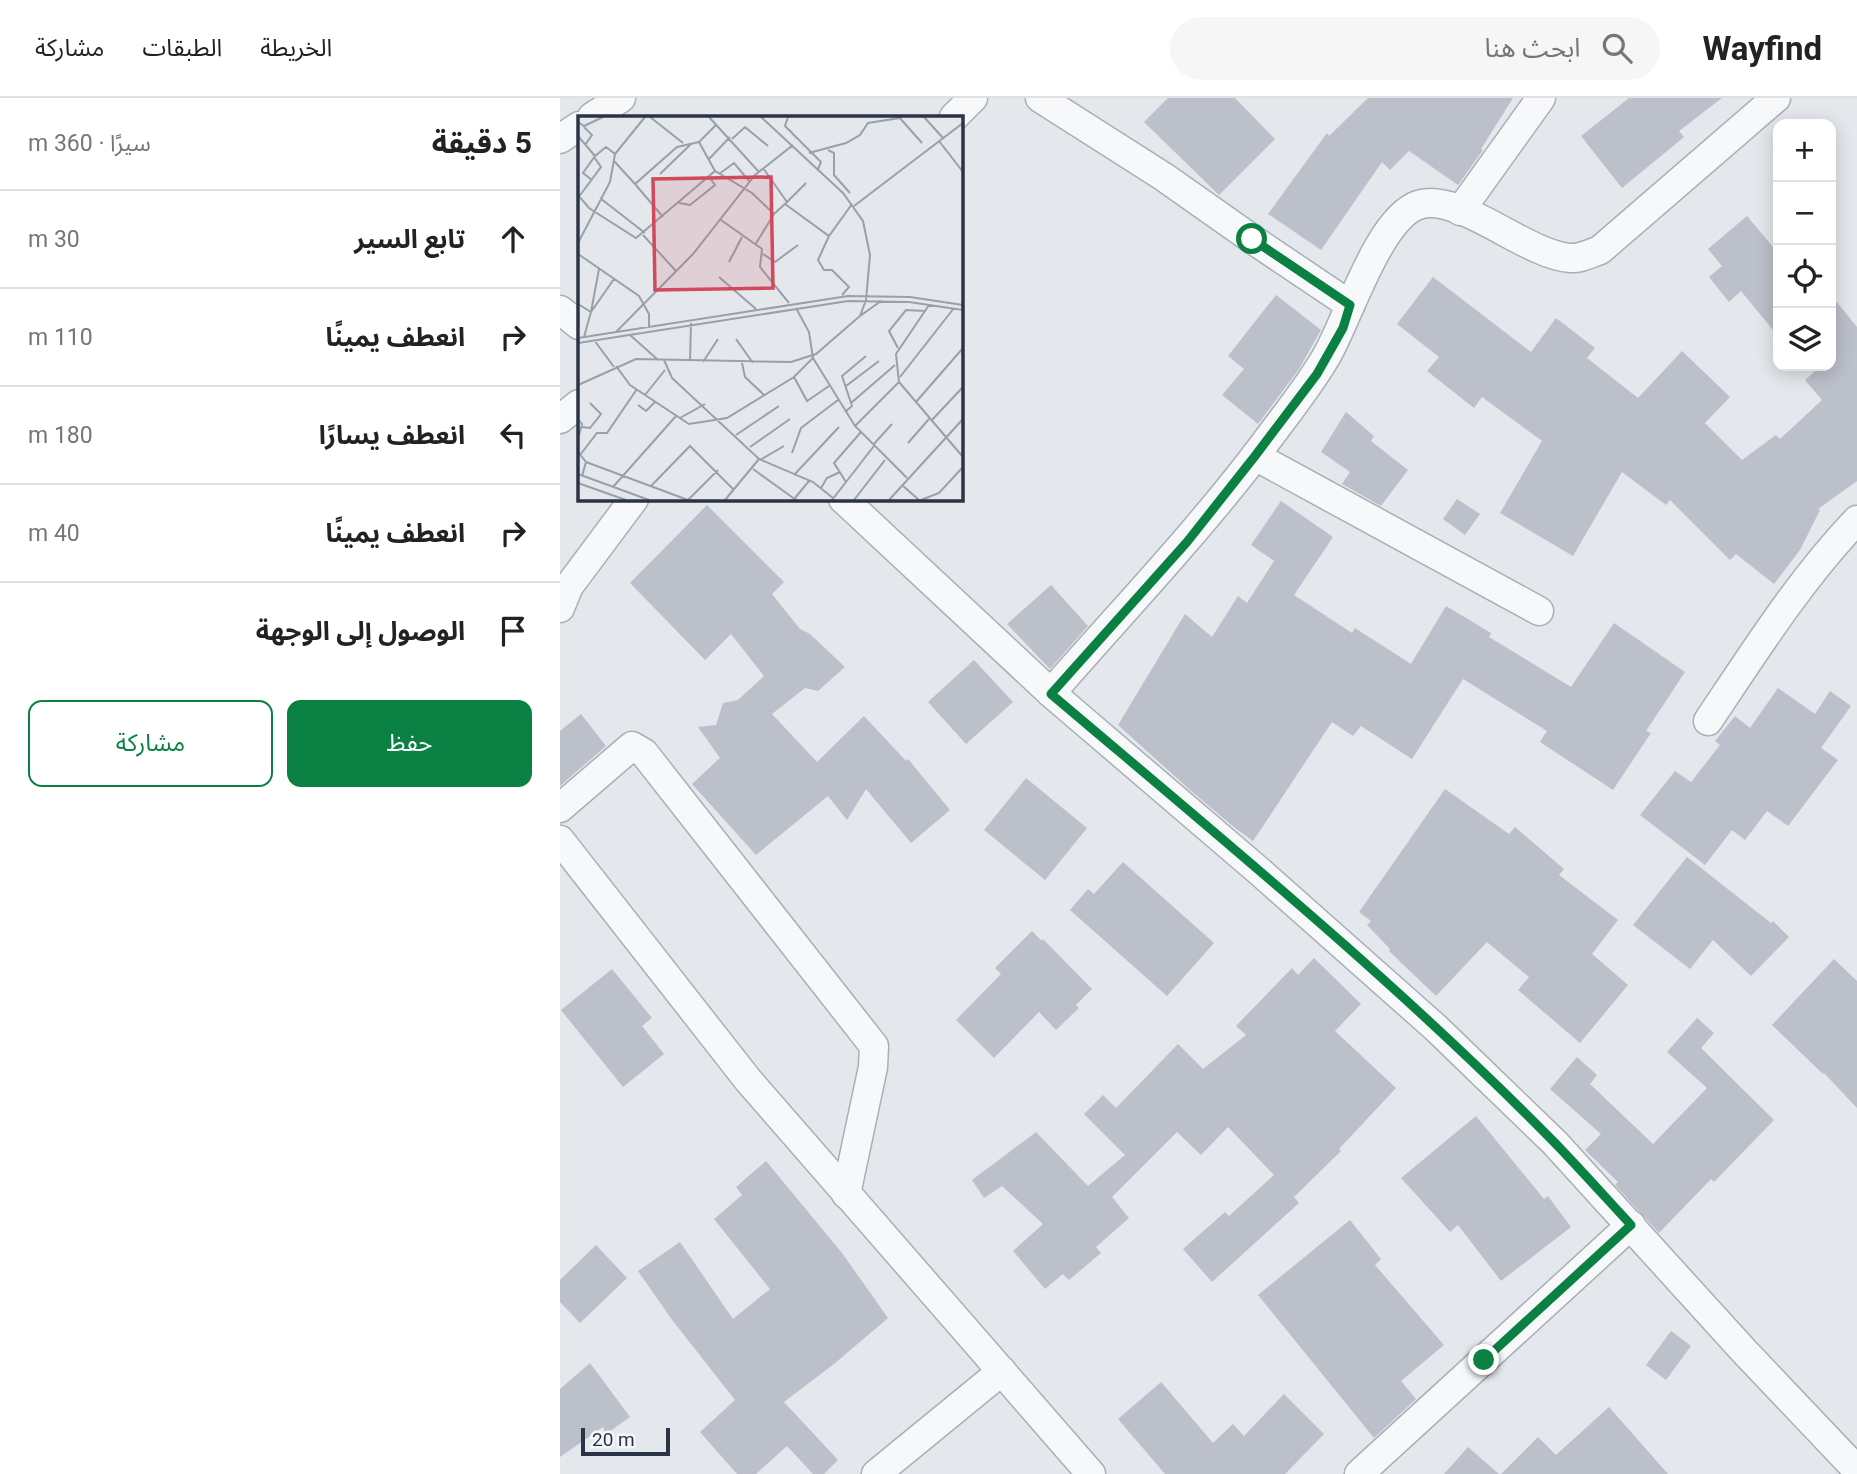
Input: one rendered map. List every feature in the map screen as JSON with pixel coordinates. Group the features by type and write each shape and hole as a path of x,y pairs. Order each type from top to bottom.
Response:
{"street":[{"path":"594,116 621,98"},
{"path":"955,116 973,98"},
{"path":"1040,98 1164,177 1350,305"},
{"path":"1460,211 1541,98"},
{"path":"1051,694 1187,542 1317,374 1343,328 1350,305 1378,247 1401,217 1417,205 1436,203 1460,211 1550,255 1573,258 1600,250 1776,98"},
{"path":"560,139 578,127"},
{"path":"560,310 578,324"},
{"path":"560,419 578,405"},
{"path":"1255,456 1539,611"},
{"path":"560,608 569,586 633,500"},
{"path":"844,500 1051,694 1436,1028 1555,1143 1744,1351 1857,1470"},
{"path":"1708,721 1775,620 1829,550 1857,520"},
{"path":"560,808 632,746 644,752 874,1046 873,1067 846,1194"},
{"path":"560,840 748,1080 1091,1474"},
{"path":"1359,1474 1631,1225"},
{"path":"876,1474 1002,1371"}],"building":[{"path":"1168,98 1235,98 1275,139 1219,195 1144,122"},
{"path":"1368,98 1513,98 1481,149 1483,150 1458,185 1409,151 1390,170 1382,162 1321,250 1268,214 1327,133 1329,136"},
{"path":"1629,98 1722,98 1679,131 1684,137 1622,188 1581,136"},
{"path":"1747,216 1773,247 1773,330 1741,291 1729,302 1709,277 1722,266 1708,249"},
{"path":"1433,277 1531,352 1556,318 1595,348 1587,358 1638,398 1682,351 1730,397 1705,423 1742,460 1776,435 1780,439 1822,400 1805,380 1815,371 1836,371 1836,301 1857,327 1857,481 1818,509 1820,510 1800,550 1774,584 1736,554 1730,560 1670,500 1666,505 1622,472 1573,556 1500,513 1542,441 1482,397 1474,408 1427,371 1439,357 1397,324"},
{"path":"1276,295 1321,330 1299,369 1258,424 1222,395 1244,369 1228,356"},
{"path":"1346,412 1374,436 1371,441 1408,470 1381,506 1342,484 1350,472 1321,452"},
{"path":"1457,499 1480,514 1465,535 1443,519"},
{"path":"1281,501 1333,537 1294,595 1352,633 1355,628 1411,664 1446,606 1491,633 1489,637 1571,687 1614,623 1685,672 1646,731 1651,733 1613,790 1540,742 1547,731 1463,679 1412,759 1361,726 1353,736 1332,722 1253,841 1190,790 1118,725 1185,614 1212,637 1238,596 1247,603 1274,561 1251,545"},
{"path":"707,505 784,582 772,594 800,629 810,634 845,667 818,691 805,688 772,714 817,762 864,716 906,761 908,759 950,810 911,843 866,789 847,820 828,796 756,855 692,784 720,758 698,727 716,725 723,703 738,700 764,676 731,634 705,660 630,583"},
{"path":"1051,585 1088,626 1050,669 1007,624"},
{"path":"974,660 1013,702 966,744 928,702"},
{"path":"1778,688 1815,714 1830,691 1851,706 1821,748 1838,760 1788,826 1767,811 1745,840 1732,830 1705,865 1640,815 1675,771 1691,782 1720,745 1715,741 1735,716 1750,728"},
{"path":"581,714 606,746 560,786 560,731"},
{"path":"1026,778 1087,828 1045,880 984,830"},
{"path":"1445,789 1509,834 1515,827 1564,869 1559,875 1618,920 1592,954 1628,985 1580,1043 1518,990 1529,977 1487,942 1436,996 1389,951 1367,925 1371,921 1359,912"},
{"path":"1687,857 1771,923 1773,921 1789,937 1751,976 1713,940 1690,969 1633,925"},
{"path":"1123,862 1214,943 1167,996 1070,910 1088,889 1094,894"},
{"path":"1032,931 1092,989 1076,1005 1079,1008 1056,1030 1039,1012 994,1058 956,1020 1001,974 995,968"},
{"path":"1314,958 1361,1004 1335,1031 1396,1088 1339,1149 1341,1151 1294,1197 1299,1203 1212,1282 1183,1249 1225,1212 1229,1216 1274,1175 1228,1127 1201,1155 1177,1132 1112,1197 1129,1218 1096,1247 1101,1253 1069,1280 1063,1274 1045,1289 1013,1251 1043,1224 1002,1186 984,1198 972,1180 1036,1132 1088,1186 1125,1155 1084,1114 1103,1095 1116,1108 1178,1044 1203,1069 1246,1035 1236,1026 1292,968 1298,975"},
{"path":"1834,959 1857,981 1857,1108 1772,1025"},
{"path":"612,969 652,1018 642,1026 664,1054 623,1087 561,1010"},
{"path":"1697,1018 1714,1033 1701,1048 1774,1120 1714,1182 1711,1179 1659,1233 1615,1185 1618,1182 1585,1150 1601,1134 1550,1089 1577,1057 1597,1075 1590,1084 1653,1144 1707,1088 1667,1052"},
{"path":"1476,1116 1544,1199 1548,1196 1571,1227 1501,1281 1458,1225 1450,1232 1401,1178"},
{"path":"766,1161 842,1253 888,1318 784,1402 838,1460 824,1474 813,1474 787,1446 756,1474 737,1474 700,1432 735,1400 638,1271 680,1242 733,1319 770,1289 714,1219 742,1195 736,1187"},
{"path":"1350,1220 1381,1259 1375,1265 1444,1345 1401,1381 1416,1399 1374,1438 1258,1295"},
{"path":"596,1245 627,1278 580,1323 560,1302 560,1280"},
{"path":"1671,1331 1691,1346 1666,1380 1646,1365"},
{"path":"590,1363 630,1417 606,1434 603,1427 560,1457 560,1389"},
{"path":"1161,1382 1213,1443 1233,1424 1244,1436 1284,1394 1324,1434 1285,1474 1165,1474 1118,1419"},
{"path":"1609,1407 1668,1474 1501,1474 1538,1437 1556,1455"},
{"path":"1468,1447 1499,1474 1444,1474"}],"route":[{"path":"1252,239 1350,305 1343,328 1317,374 1187,542 1051,694 1436,1028 1555,1143 1631,1225 1484,1360"}]}
